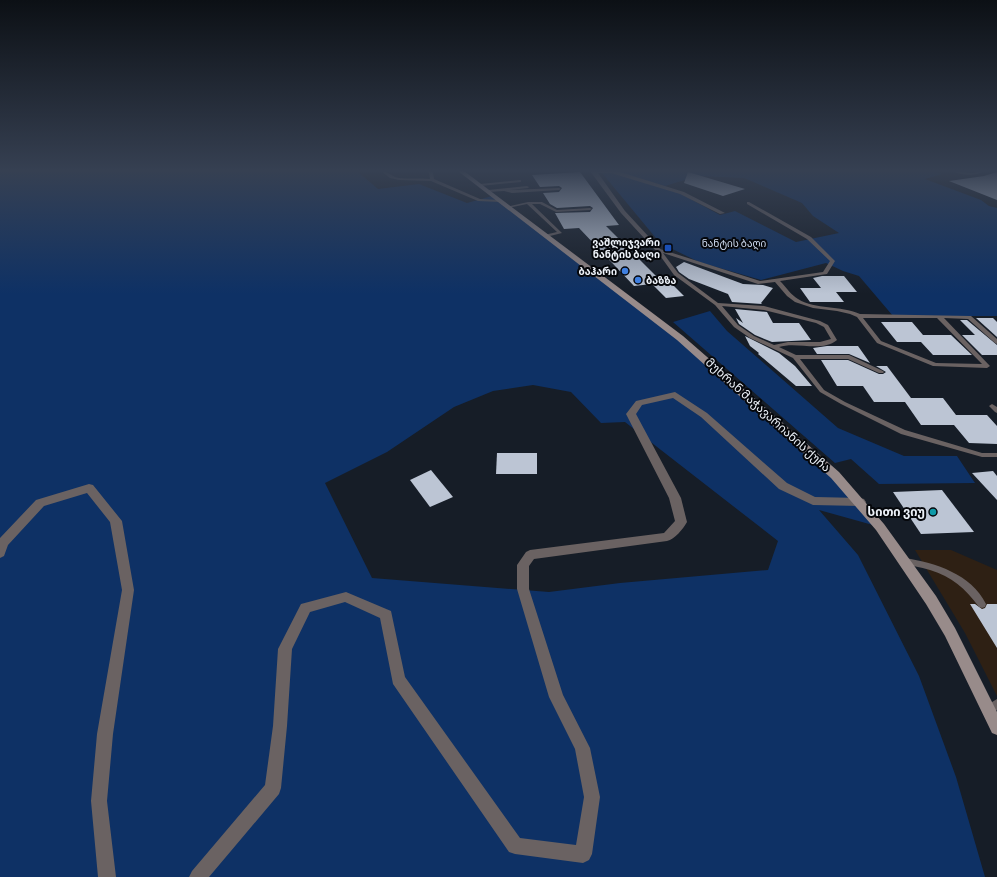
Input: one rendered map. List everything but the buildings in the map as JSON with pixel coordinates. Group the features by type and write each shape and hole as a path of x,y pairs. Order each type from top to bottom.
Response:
{"main road":[{"name":"მუხრან მაჭავარიანის ქუჩა","path":"514,212 703,357 835,475 860,502 905,561 950,632 993,707 997,728"}],"street":[{"path":"623,212 658,250"},
{"path":"198,877 273,788 280,726 285,649 306,608 346,597 386,615 398,679 515,846 583,854 592,797 582,748 556,697 544,660 523,589 523,565 530,554 667,538 681,522 675,498 631,414 639,403 675,396 704,415 783,486 813,501 860,502"},
{"path":"0,553 2,543 40,503 89,488 116,522 128,590 105,734 99,801 107,877"}],"lane":[{"path":"538,212 560,233 546,236"},
{"path":"658,250 760,283 825,273 833,261 809,238 762,212"},
{"path":"658,250 676,274 717,304 736,326 752,337 795,357 822,391 843,403 903,432 982,455 997,455"},
{"path":"777,281 796,301 815,307 851,311 859,316 879,342 935,365 987,366 938,317"},
{"path":"717,304 764,308 818,322 826,326 834,340 814,345 782,345 775,347"},
{"path":"859,316 969,317 997,342"},
{"path":"795,357 850,357 881,372"},
{"path":"905,561 937,568 968,587 982,604"}],"shaded area":[{"path":"915,550 951,550 997,570 997,696 965,633"}],"green space":[{"path":"0,212 513,212 658,322 835,475 880,527 819,510 858,555 919,676 956,777 985,877 0,877","holes":["533,385 571,392 601,423 625,422 778,541 768,570 620,583 549,592 372,578 325,483 387,452 454,407 493,391"]},
{"name":"ნანტის ბაღი","path":"634,212 714,212 720,215 737,212 796,242 839,233 813,216 810,212 997,212 997,316 893,316 859,276 843,271 826,263 761,280 699,262 660,243"},
{"path":"710,311 727,331 838,428 904,456 957,456 975,483 879,484 851,459 835,463 673,322"}],"place":[{"name":"ვაშლიჯვარი ნანტის ბაღი","path":"668,248"},
{"name":"ბაჰარი","path":"625,271"},
{"name":"ბაზზა","path":"638,280"},
{"name":"სითი ვიუ","path":"933,512"}]}
